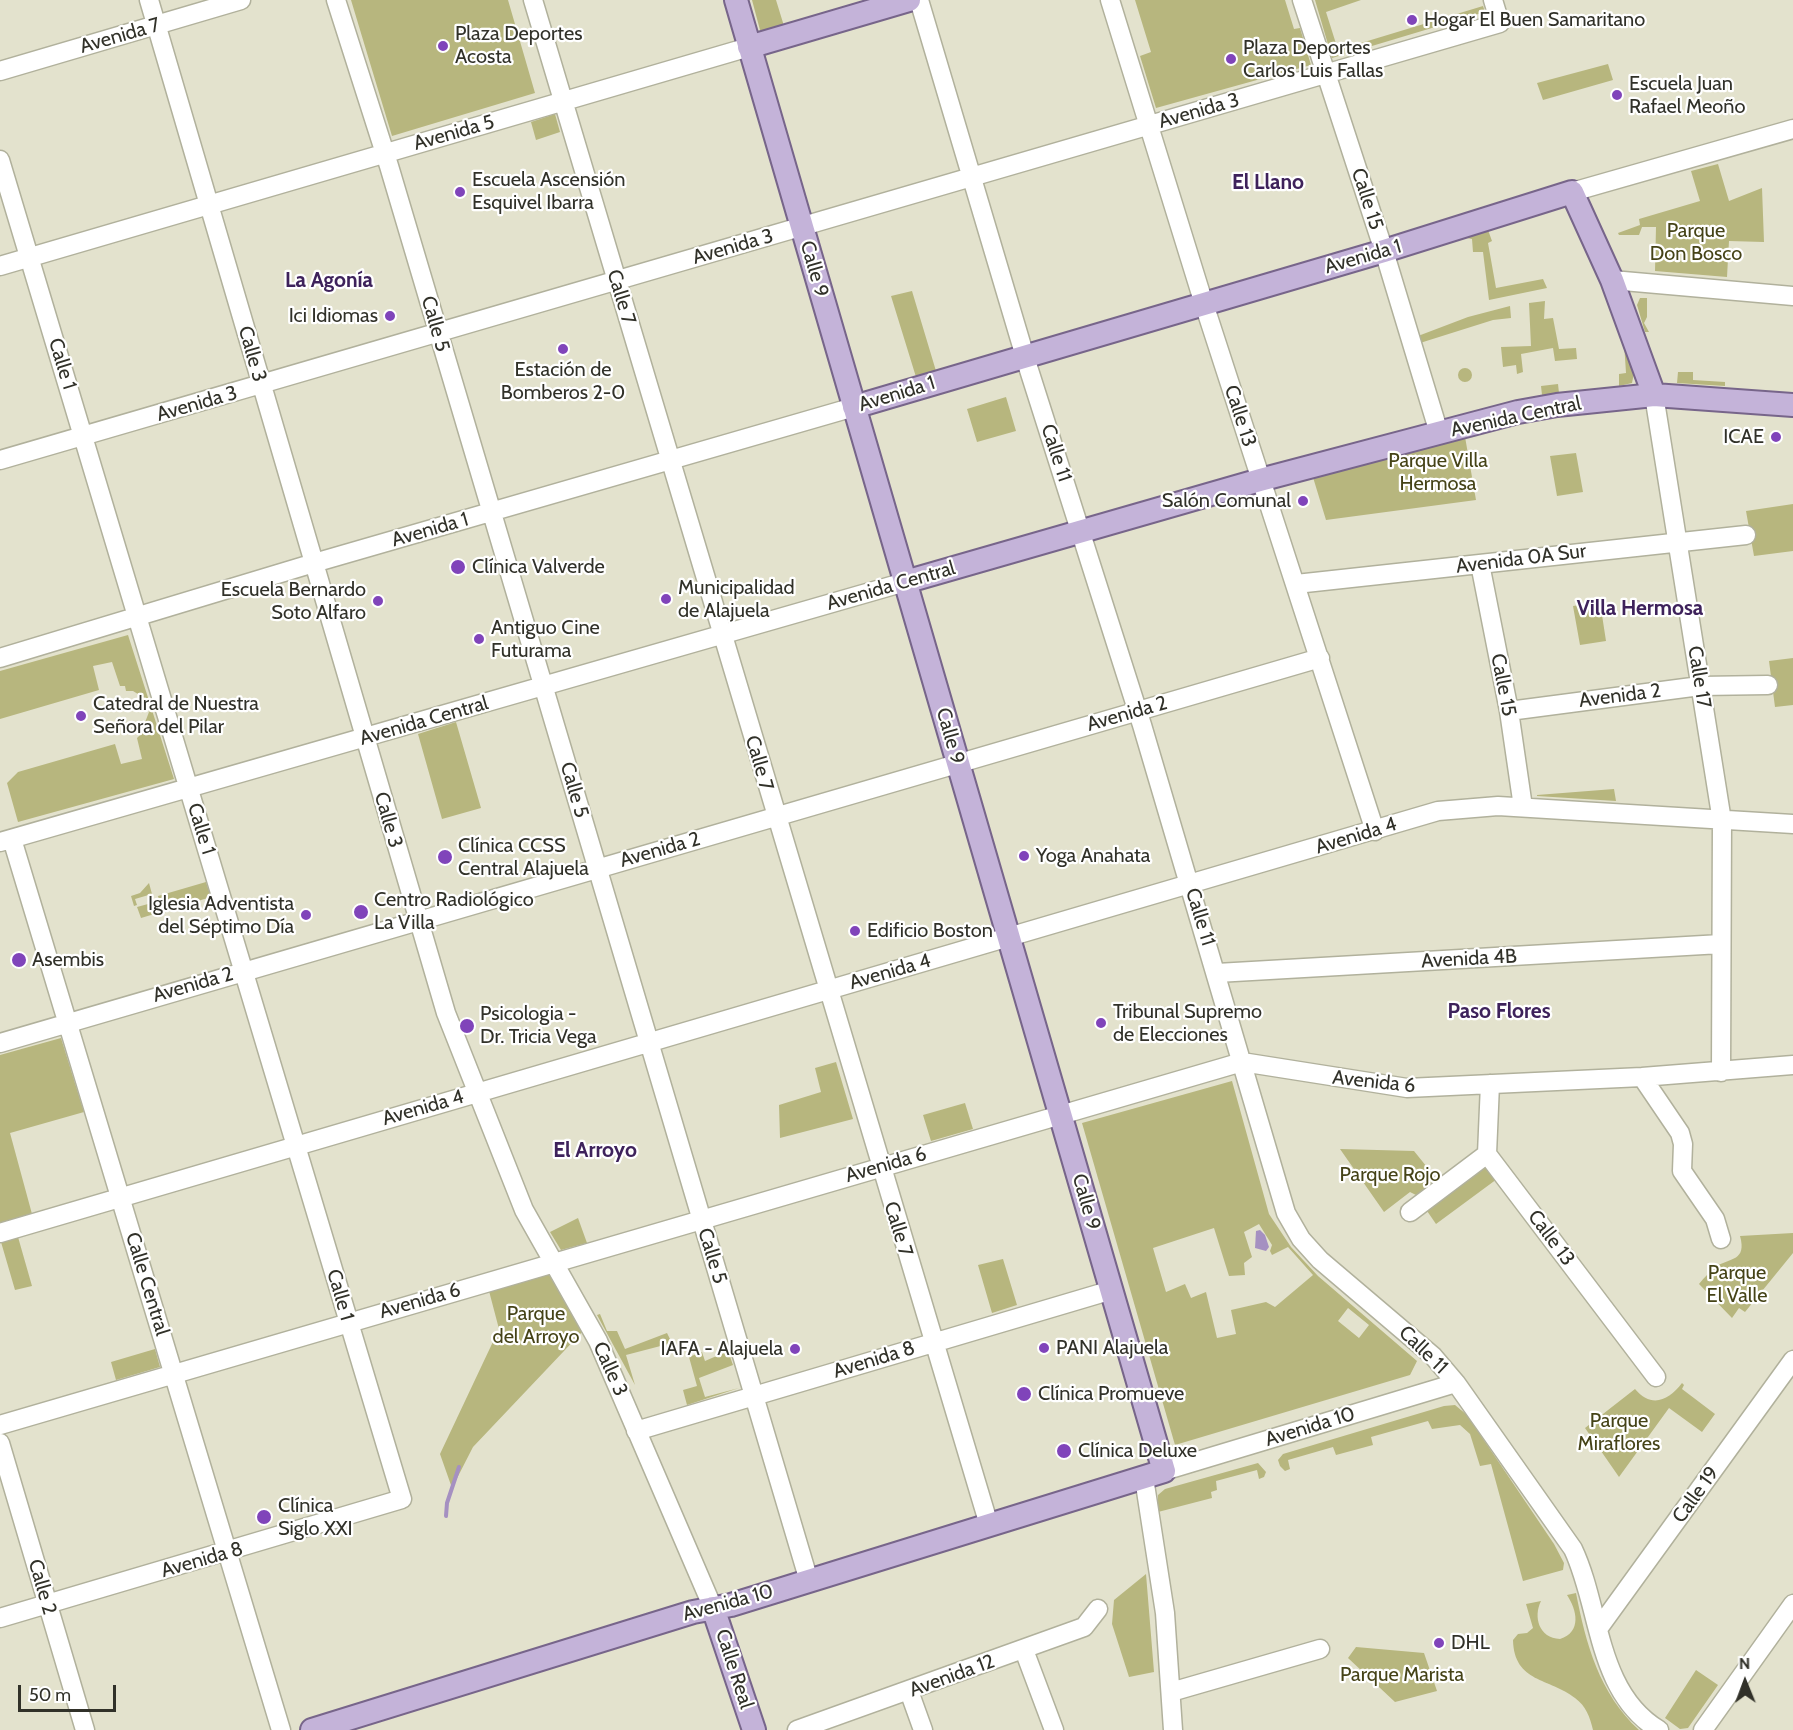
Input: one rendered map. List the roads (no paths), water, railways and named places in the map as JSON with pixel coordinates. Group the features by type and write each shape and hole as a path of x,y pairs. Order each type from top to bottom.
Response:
{"main road":[{"name":"Calle 9","path":"736,0 1112,1290 1154,1474"},
{"name":"Avenida 5","path":"749,47 909,0"},
{"name":"Avenida 1","path":"854,406 1384,251 1572,192"},
{"name":"Calle 17","path":"1572,192 1612,280 1654,395"},
{"name":"Avenida Central","path":"905,582 1260,480 1547,407 1654,395 1793,405"},
{"name":"Avenida 10","path":"312,1730 693,1612 809,1581 1154,1474"},
{"name":"Calle Real","path":"713,1608 754,1730"}],"street":[{"name":"Calle 3","path":"149,0 446,1013 524,1210 598,1341 713,1608"},
{"name":"Avenida 7","path":"0,71 241,0"},
{"name":"Calle 5","path":"336,0 385,154 809,1581"},
{"name":"Calle 7","path":"533,0 827,990 989,1525"},
{"name":"Calle 11","path":"919,0 1025,356 1138,711 1217,973 1281,1202 1294,1228 1320,1260 1433,1356 1456,1383 1573,1549 1584,1575 1605,1654 1620,1687 1638,1713 1659,1730"},
{"name":"Calle 13","path":"1110,0 1260,480 1296,584 1375,831"},
{"name":"Calle 15","path":"1302,0 1384,251 1439,433"},
{"name":"Avenida 3","path":"0,460 1500,23 1493,0"},
{"name":"Avenida 5","path":"0,266 749,47"},
{"name":"Avenida 1","path":"1572,192 1793,129"},
{"name":"Calle 1","path":"0,160 402,1499"},
{"path":"1612,280 1793,296"},
{"name":"Calle 17","path":"1654,395 1722,821 1721,1072"},
{"name":"Avenida 1","path":"0,658 314,563 854,406"},
{"name":"Avenida 0A Sur","path":"1296,584 1746,535"},
{"name":"Calle 15","path":"1480,564 1509,711 1523,807"},
{"name":"Avenida Central","path":"6,841 905,582"},
{"name":"Avenida 2","path":"0,1043 1320,658"},
{"name":"Avenida 2","path":"1509,711 1700,686 1768,685"},
{"name":"Avenida 4","path":"0,1233 1453,809 1523,807 1793,824"},
{"name":"Calle Central","path":"6,841 69,1022 281,1730"},
{"name":"Avenida 4B","path":"1217,973 1720,944"},
{"name":"Avenida 6","path":"0,1425 1242,1062 1397,1087 1642,1077 1793,1065"},
{"path":"1642,1077 1680,1132 1683,1144 1682,1171 1715,1219 1721,1239"},
{"path":"1410,1212 1487,1154 1490,1084"},
{"name":"Calle 13","path":"1487,1154 1656,1377"},
{"name":"Avenida 8","path":"636,1431 1112,1290"},
{"name":"Calle 19","path":"1598,1629 1792,1364"},
{"name":"Avenida 10","path":"1154,1474 1456,1383"},
{"name":"Calle 2","path":"0,1443 85,1730"},
{"path":"1154,1474 1173,1730"},
{"name":"Avenida 8","path":"0,1618 402,1499"},
{"path":"1702,1730 1793,1604"},
{"name":"Avenida 12","path":"797,1730 1084,1627 1098,1609"},
{"path":"1171,1692 1320,1649"},
{"path":"1024,1650 1054,1730"},
{"path":"909,1691 923,1730"}],"waterway":[{"path":"446,1516 447,1503 459,1467"}],"place":[{"name":"Hogar El Buen Samaritano","path":"1412,20"},
{"name":"Plaza Deportes Acosta","path":"443,46"},
{"name":"Plaza Deportes Carlos Luis Fallas","path":"1231,59"},
{"name":"Escuela Juan Rafael Meoño","path":"1617,95"},
{"name":"Escuela Ascensión Esquivel Ibarra","path":"460,192"},
{"name":"Ici Idiomas","path":"390,316"},
{"name":"Estación de Bomberos 2-0","path":"563,349"},
{"name":"ICAE","path":"1776,437"},
{"name":"Salón Comunal","path":"1303,501"},
{"name":"Clínica Valverde","path":"458,567"},
{"name":"Municipalidad de Alajuela","path":"666,599"},
{"name":"Escuela Bernardo Soto Alfaro","path":"378,601"},
{"name":"Antiguo Cine Futurama","path":"479,639"},
{"name":"Catedral de Nuestra Señora del Pilar","path":"81,716"},
{"name":"Yoga Anahata","path":"1024,856"},
{"name":"Clínica CCSS Central Alajuela","path":"445,857"},
{"name":"Centro Radiológico La Villa","path":"361,912"},
{"name":"Iglesia Adventista del Séptimo Día","path":"306,915"},
{"name":"Edificio Boston","path":"855,931"},
{"name":"Asembis","path":"19,960"},
{"name":"Tribunal Supremo de Elecciones","path":"1101,1023"},
{"name":"Psicologia - Dr. Tricia Vega","path":"467,1026"},
{"name":"PANI Alajuela","path":"1044,1348"},
{"name":"IAFA - Alajuela","path":"795,1349"},
{"name":"Clínica Promueve","path":"1024,1394"},
{"name":"Clínica Deluxe","path":"1064,1451"},
{"name":"Clínica Siglo XXI","path":"264,1517"},
{"name":"DHL","path":"1439,1643"}],"district":[{"name":"El Llano","path":"1268,183"},
{"name":"La Agonía","path":"329,281"},
{"name":"Villa Hermosa","path":"1640,609"},
{"name":"Paso Flores","path":"1499,1012"},
{"name":"El Arroyo","path":"595,1151"}],"park label":[{"name":"Parque Don Bosco","path":"1696,242"},
{"name":"Parque Villa Hermosa","path":"1438,472"},
{"name":"Parque Rojo","path":"1390,1175"},
{"name":"Parque El Valle","path":"1737,1284"},
{"name":"Parque del Arroyo","path":"536,1326"},
{"name":"Parque Miraflores","path":"1619,1432"},
{"name":"Parque Marista","path":"1402,1675"}]}
